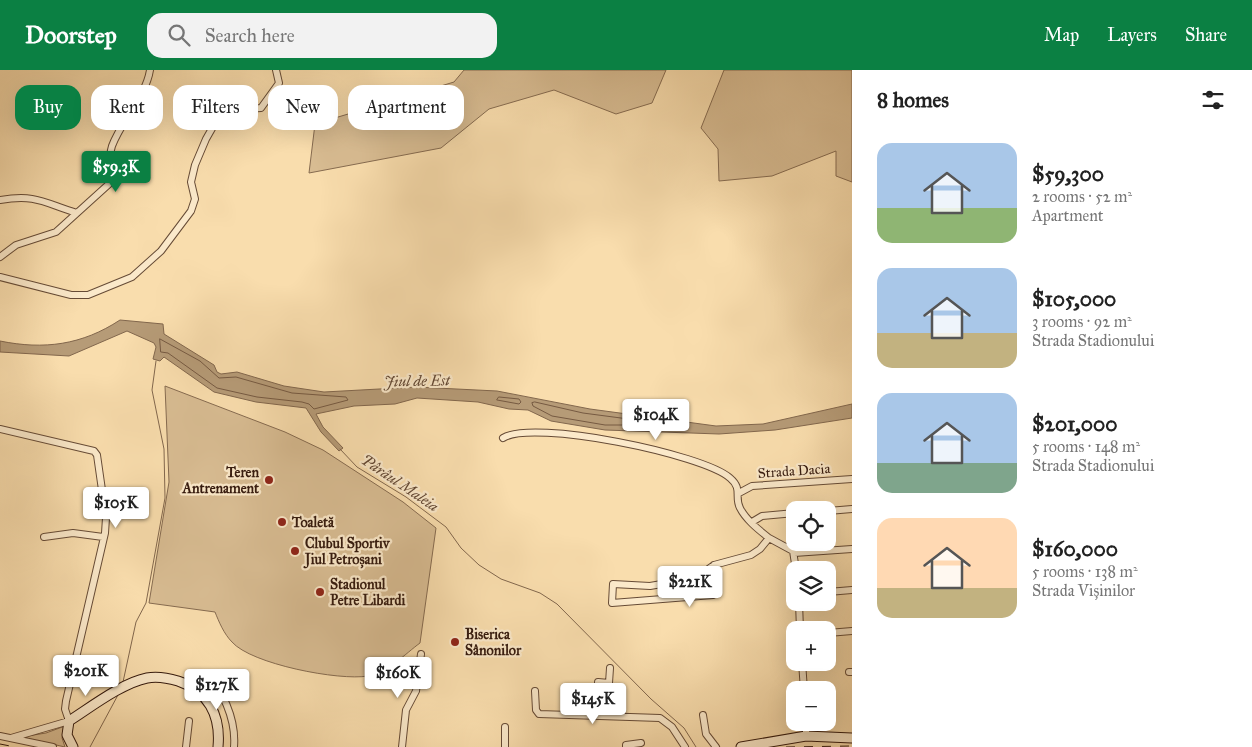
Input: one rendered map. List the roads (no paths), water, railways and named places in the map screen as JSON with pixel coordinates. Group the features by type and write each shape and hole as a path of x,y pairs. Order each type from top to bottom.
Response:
{"main road":[{"path":"73,747 68,734 69,721 127,687 147,678 164,678 188,685 202,694 215,715 218,747"},
{"path":"742,747 806,736 852,738"}],"street":[{"path":"0,257 24,241 50,235 95,199 111,181 110,157 112,145 146,84 150,70"},
{"path":"0,277 71,295 88,295 124,282 142,270 170,240 194,204 191,182 193,171 198,155 215,123 229,110 261,108 280,83 276,70"},
{"path":"0,200 41,199 77,213"},
{"path":"0,429 94,451 97,455 106,518 66,701 65,709 69,721 11,738"},
{"path":"502,438 513,433 525,432 600,437 714,467 735,483 739,493 740,510 769,538 794,553 852,549"},
{"name":"Strada Dacia","path":"739,493 752,486 852,479"},
{"path":"836,510 852,509"},
{"path":"752,522 762,516 786,514"},
{"path":"44,537 73,533 103,537"},
{"path":"714,565 717,578 717,592 713,595 612,603 613,584 663,585 696,578 714,565 751,555 760,550 769,538"},
{"path":"794,553 795,561"},
{"path":"836,591 852,590"},
{"path":"836,632 852,631"},
{"path":"402,747 406,710 416,690 421,654"},
{"path":"598,715 598,682 609,683 610,668"},
{"path":"199,674 212,682 224,700 232,724 234,747"},
{"path":"535,691 536,710 539,714 660,718 672,726 685,747"},
{"path":"703,715 706,734 716,747"},
{"path":"186,747 189,721"},
{"path":"505,727 505,747"},
{"path":"806,731 806,736"},
{"path":"0,736 53,747"},
{"path":"626,747 626,745 641,743"}],"water":[{"path":"120,320 163,324 164,334 214,365 217,372 221,374 237,372 284,386 324,392 416,387 497,391 590,409 716,426 763,424 852,404 852,418 775,430 719,434 605,430 551,421 528,410 509,409 478,402 417,398 395,404 354,406 316,414 323,427 343,448 339,451 321,432 306,408 256,402 214,392 164,357 160,361 153,359 156,347 154,343 127,331 69,356 0,352 0,341 32,345 62,343 91,335"}],"waterway":[{"path":"123,682 136,622 146,603 165,498 164,449 152,390 156,361"},
{"name":"Pârâul Maleia","path":"340,449 357,467 406,497 446,527 461,548 479,565 501,579 540,593 557,604 651,699 684,728 696,747"},
{"path":"90,747 118,695"}],"railway":[{"path":"0,744 15,747"},
{"path":"786,747 852,746"}],"place":[{"name":"Teren Antrenament","path":"269,480"},
{"name":"Toaletă","path":"282,522"},
{"name":"Clubul Sportiv Jiul Petroșani","path":"295,551"},
{"name":"Stadionul Petre Libardi","path":"320,592"},
{"name":"Biserica Sânonilor","path":"455,642"}],"water label":[{"name":"Jiul de Est","path":"417,381"}]}
